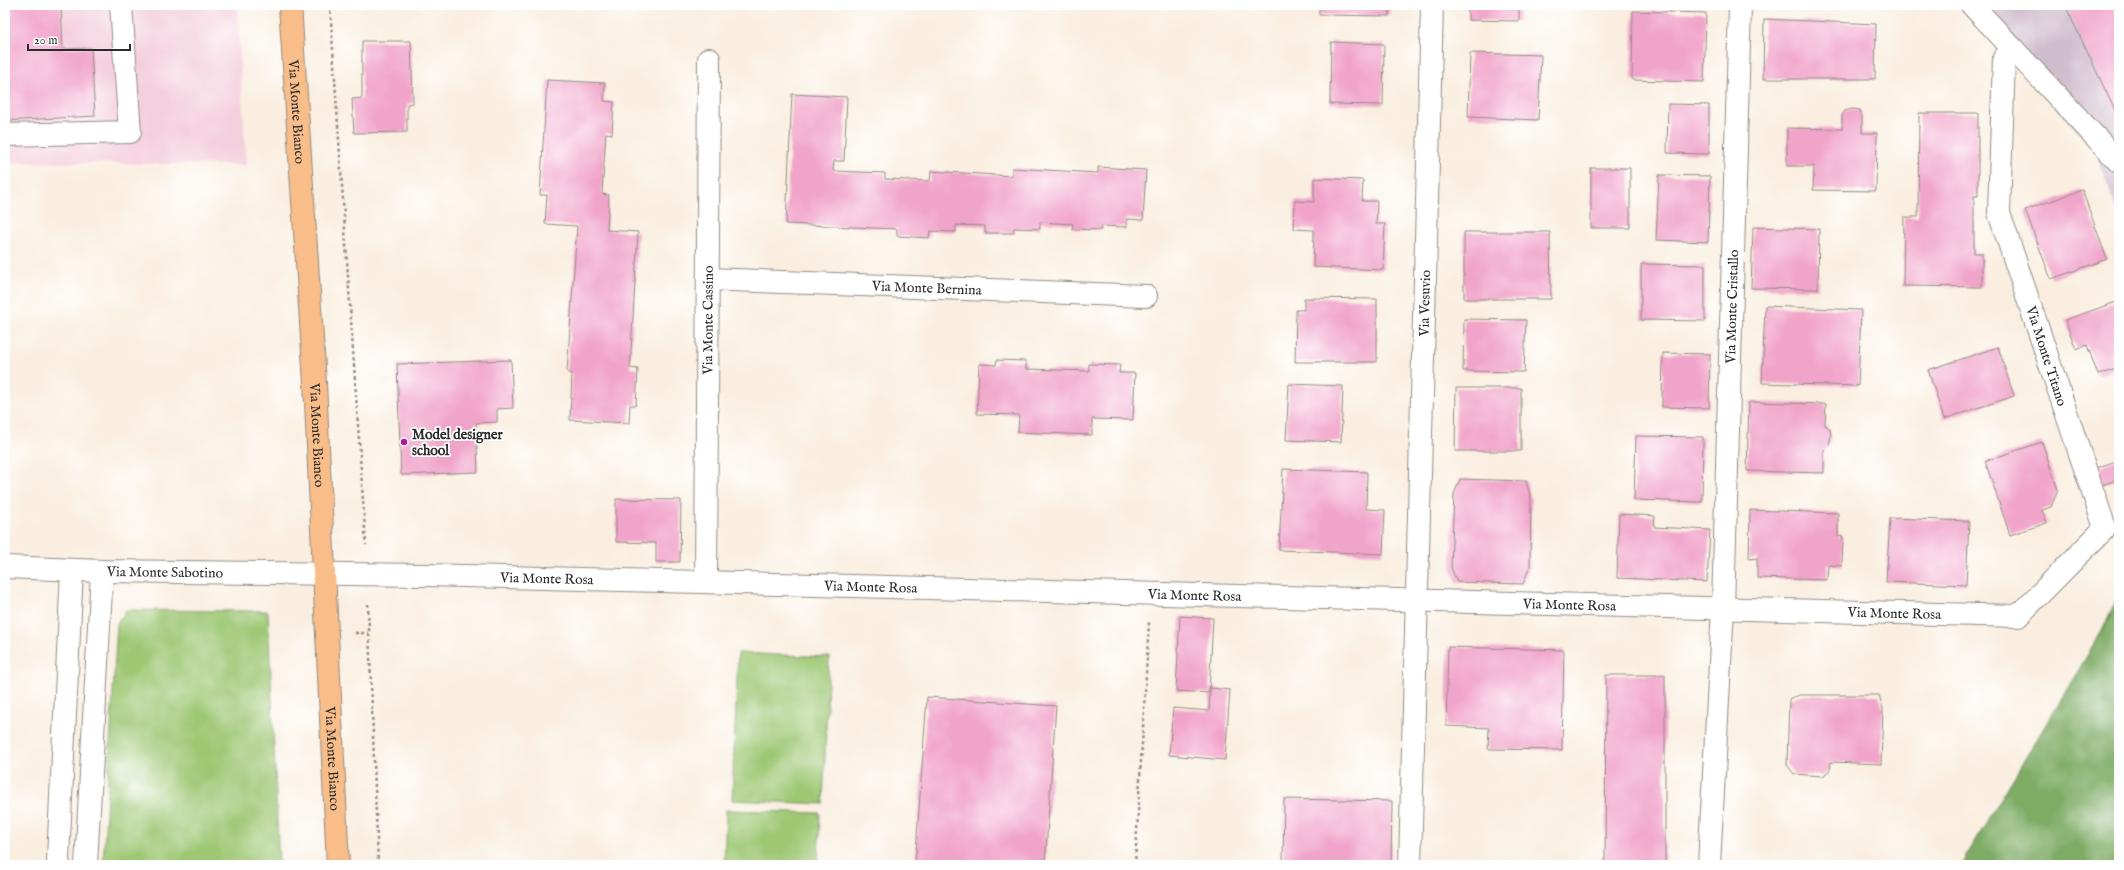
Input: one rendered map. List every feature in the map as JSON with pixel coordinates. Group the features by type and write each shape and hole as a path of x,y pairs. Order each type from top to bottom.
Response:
{"main road":[{"name":"Via Monte Bianco","path":"290,5 315,391 325,572 338,865"}],"street":[{"path":"5,135 130,132 121,5"},
{"name":"Via Vesuvio","path":"1416,601 1432,5"},
{"name":"Via Monte Cristallo","path":"1723,608 1740,5"},
{"path":"1972,5 2119,162"},
{"name":"Via Monte Titano","path":"2004,58 2000,213 2112,525 2018,616"},
{"name":"Via Monte Cassino","path":"706,582 709,59"},
{"name":"Via Monte Bernina","path":"708,279 1146,296"},
{"name":"Via Monte Sabotino","path":"5,567 102,571 325,572"},
{"path":"59,865 58,859 72,570"},
{"path":"86,865 102,571"},
{"name":"Via Monte Rosa","path":"325,572 2018,616"},
{"path":"1410,865 1416,601"},
{"path":"1709,865 1723,608"}],"path":[{"path":"330,5 368,574 368,633 378,865"},
{"path":"1135,865 1151,594"},
{"path":"352,633 368,633"}],"shaded area":[{"path":"5,5 237,5 246,165 5,162"},
{"path":"1957,5 2119,5 2119,218 2095,148"}],"green space":[{"path":"2119,593 2119,865 1961,865 2102,631"},
{"path":"127,610 268,611 279,865 103,865 117,623"},
{"path":"738,653 829,657 823,804 732,800"},
{"path":"726,810 820,813 818,865 724,865"}],"building":[{"path":"5,5 61,5 63,49 91,48 95,116 5,121"},
{"path":"1319,5 1390,5 1389,16 1319,15"},
{"path":"1468,5 1519,5 1519,21 1468,20"},
{"path":"2065,5 2119,5 2119,119"},
{"path":"1633,11 1706,13 1704,82 1632,80"},
{"path":"1764,19 1876,24 1875,79 1763,79"},
{"path":"362,41 411,41 413,103 407,104 407,132 354,133 352,99 362,98"},
{"path":"1331,42 1384,44 1383,105 1330,104"},
{"path":"1470,53 1541,55 1538,120 1468,117"},
{"path":"547,80 605,83 604,101 614,102 612,134 606,133 602,194 609,195 607,230 638,232 630,368 638,369 636,405 630,405 629,423 570,420 572,374 567,372 577,226 545,224 547,195 540,195"},
{"path":"792,94 847,97 844,161 834,161 833,171 885,173 885,179 930,181 931,171 1012,176 1012,168 1098,173 1098,167 1146,170 1143,220 1127,219 1127,227 1101,226 1101,230 1072,229 1073,224 1040,222 1040,229 1014,228 1014,233 985,233 985,226 956,225 956,232 930,231 929,238 897,236 897,229 786,224"},
{"path":"1668,104 1709,105 1709,154 1667,153"},
{"path":"1852,109 1860,110 1862,116 1862,133 1877,133 1876,191 1813,190 1814,166 1787,166 1787,128 1842,129 1842,115 1845,111"},
{"path":"1919,113 1978,113 1978,196 1974,196 1974,253 1982,253 1982,287 1903,286 1904,217 1918,217"},
{"path":"1591,168 1630,168 1630,228 1591,228"},
{"path":"1659,175 1710,176 1708,242 1656,240"},
{"path":"1314,178 1363,180 1362,201 1377,201 1376,224 1385,224 1383,270 1313,267 1314,230 1294,229 1295,201 1314,202"},
{"path":"2082,190 2107,259 2051,279 2025,210"},
{"path":"1753,227 1819,229 1818,289 1751,288"},
{"path":"1464,232 1550,232 1551,299 1464,299"},
{"path":"1641,264 1705,265 1705,321 1641,320"},
{"path":"1304,298 1377,299 1377,362 1295,362 1296,310 1304,310"},
{"path":"2119,301 2119,378 2116,369 2098,375 2087,345 2076,349 2065,320"},
{"path":"1765,306 1861,310 1858,386 1762,383"},
{"path":"1464,319 1526,320 1524,372 1463,371"},
{"path":"1998,347 2014,396 1944,419 1928,370"},
{"path":"1663,353 1710,354 1709,408 1662,407"},
{"path":"511,360 513,408 497,409 497,422 476,423 478,472 401,475 397,364"},
{"path":"997,360 1026,361 1026,369 1089,371 1089,364 1120,365 1119,373 1135,373 1133,420 1092,419 1092,435 1018,432 1019,415 977,414 979,364 996,365"},
{"path":"1289,384 1343,386 1341,442 1286,440"},
{"path":"1456,388 1521,388 1521,451 1455,451"},
{"path":"1749,402 1826,404 1825,425 1830,429 1831,436 1829,445 1824,450 1824,473 1747,471"},
{"path":"1636,436 1703,437 1702,502 1634,500"},
{"path":"2042,442 2058,490 2051,507 2042,510 2047,523 2010,535 1985,461"},
{"path":"2116,461 2119,469 2119,479 2102,485 2096,468"},
{"path":"1283,469 1367,472 1366,509 1385,510 1383,554 1279,550"},
{"path":"1460,479 1526,481 1531,498 1530,566 1523,584 1457,582 1451,567 1454,494"},
{"path":"616,499 681,500 680,562 656,562 656,543 616,542"},
{"path":"1750,510 1838,513 1838,537 1843,536 1842,566 1828,565 1827,580 1757,578 1757,558 1749,559"},
{"path":"1619,514 1655,516 1654,527 1710,530 1707,582 1617,578"},
{"path":"1890,518 1969,521 1966,585 1886,582"},
{"path":"1180,616 1213,618 1209,693 1176,691"},
{"path":"1448,647 1564,650 1562,750 1488,749 1489,728 1446,726"},
{"path":"1606,675 1665,675 1665,865 1605,865"},
{"path":"1210,688 1230,690 1225,760 1169,755 1173,708 1209,711"},
{"path":"1799,695 1879,695 1883,709 1881,764 1831,762 1830,770 1823,776 1794,774 1787,765 1789,700"},
{"path":"927,697 1056,706 1045,865 915,865"},
{"path":"1284,799 1392,801 1391,865 1283,865"}],"place":[{"name":"Model designer school","path":"404,442"}]}
